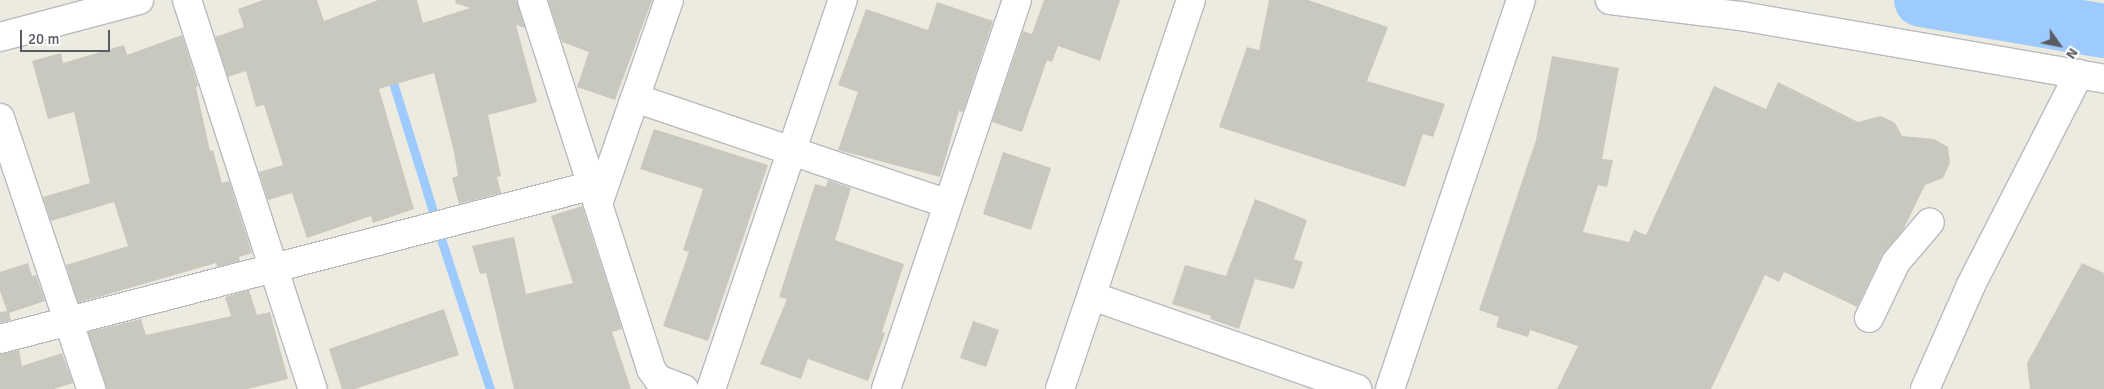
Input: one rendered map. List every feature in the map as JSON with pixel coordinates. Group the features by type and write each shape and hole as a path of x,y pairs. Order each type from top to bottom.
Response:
{"street":[{"path":"0,37 139,0"},
{"path":"188,0 276,266 313,389"},
{"path":"532,0 651,369 658,379 684,389"},
{"path":"594,195 635,98 669,0"},
{"path":"711,389 843,0"},
{"path":"886,389 1017,0"},
{"path":"1060,389 1191,0"},
{"path":"1390,389 1521,0"},
{"path":"1610,0 1741,16 2091,76 1971,285 1925,389"},
{"path":"635,98 948,204"},
{"path":"0,118 90,389"},
{"path":"0,339 434,226 594,195"},
{"path":"1869,318 1896,262 1930,222"},
{"path":"1092,296 1357,389"}],"building":[{"path":"263,0 317,0 324,21 378,0 417,0 423,23 470,8 455,3 456,0 517,0 525,28 516,25 537,102 488,115 501,176 497,177 501,193 459,204 452,178 458,176 454,152 434,73 379,89 414,209 373,223 371,216 307,238 292,193 268,200 259,172 283,165 264,105 256,107 246,71 228,77 215,37 244,27 238,9"},
{"path":"548,0 652,0 615,100 577,87 589,52 562,42"},
{"path":"1044,0 1120,0 1100,61 1058,46 1052,62 1047,60 1022,132 992,122 1023,31 1032,34"},
{"path":"1269,0 1308,0 1388,27 1367,81 1445,104 1433,137 1423,134 1405,187 1219,127 1247,47 1259,50"},
{"path":"937,2 993,21 963,112 959,111 940,177 838,150 858,92 838,85 866,9 928,30"},
{"path":"182,35 198,86 196,87 210,151 213,150 222,183 229,181 252,253 239,257 240,261 217,267 216,263 78,303 66,265 128,246 114,202 51,221 43,197 90,183 74,112 48,119 32,61 61,53 63,63 124,45 127,55"},
{"path":"1552,56 1619,68 1602,159 1613,160 1607,187 1598,185 1583,232 1629,242 1634,230 1646,235 1714,86 1766,109 1778,82 1858,122 1881,116 1895,123 1902,136 1934,139 1948,147 1950,163 1943,178 1925,185 1903,230 1882,255 1857,307 1784,272 1779,282 1765,275 1711,389 1557,389 1578,346 1530,330 1528,337 1496,327 1499,317 1479,310 1536,140"},
{"path":"654,129 768,165 708,341 663,326 689,252 683,250 703,189 640,169"},
{"path":"1003,152 1051,168 1031,230 983,214"},
{"path":"828,180 851,188 835,240 904,264 882,332 885,333 868,381 808,359 801,379 760,364 787,299 779,297 815,184 826,187"},
{"path":"1255,199 1307,220 1294,259 1303,262 1294,289 1255,279 1239,329 1210,319 1211,316 1172,304 1185,265 1226,276"},
{"path":"582,206 622,329 612,332 631,389 514,389 486,273 480,274 472,246 514,237 526,294 573,283 551,216"},
{"path":"28,263 32,276 36,275 45,301 9,313 11,320 0,323 0,312 7,311 0,291 0,272"},
{"path":"2082,263 2104,273 2104,389 2030,389 2027,363"},
{"path":"249,290 257,315 270,312 288,379 248,389 107,389 88,332 141,319 146,335 231,316 225,297"},
{"path":"444,309 459,355 355,389 342,389 329,349"},
{"path":"973,321 999,330 986,367 960,358"},
{"path":"19,350 22,366 62,353 73,383 54,389 0,389 0,354"}],"waterway":[{"path":"1921,0 2104,31"},
{"path":"390,73 434,214"},
{"path":"441,239 490,389"}]}
